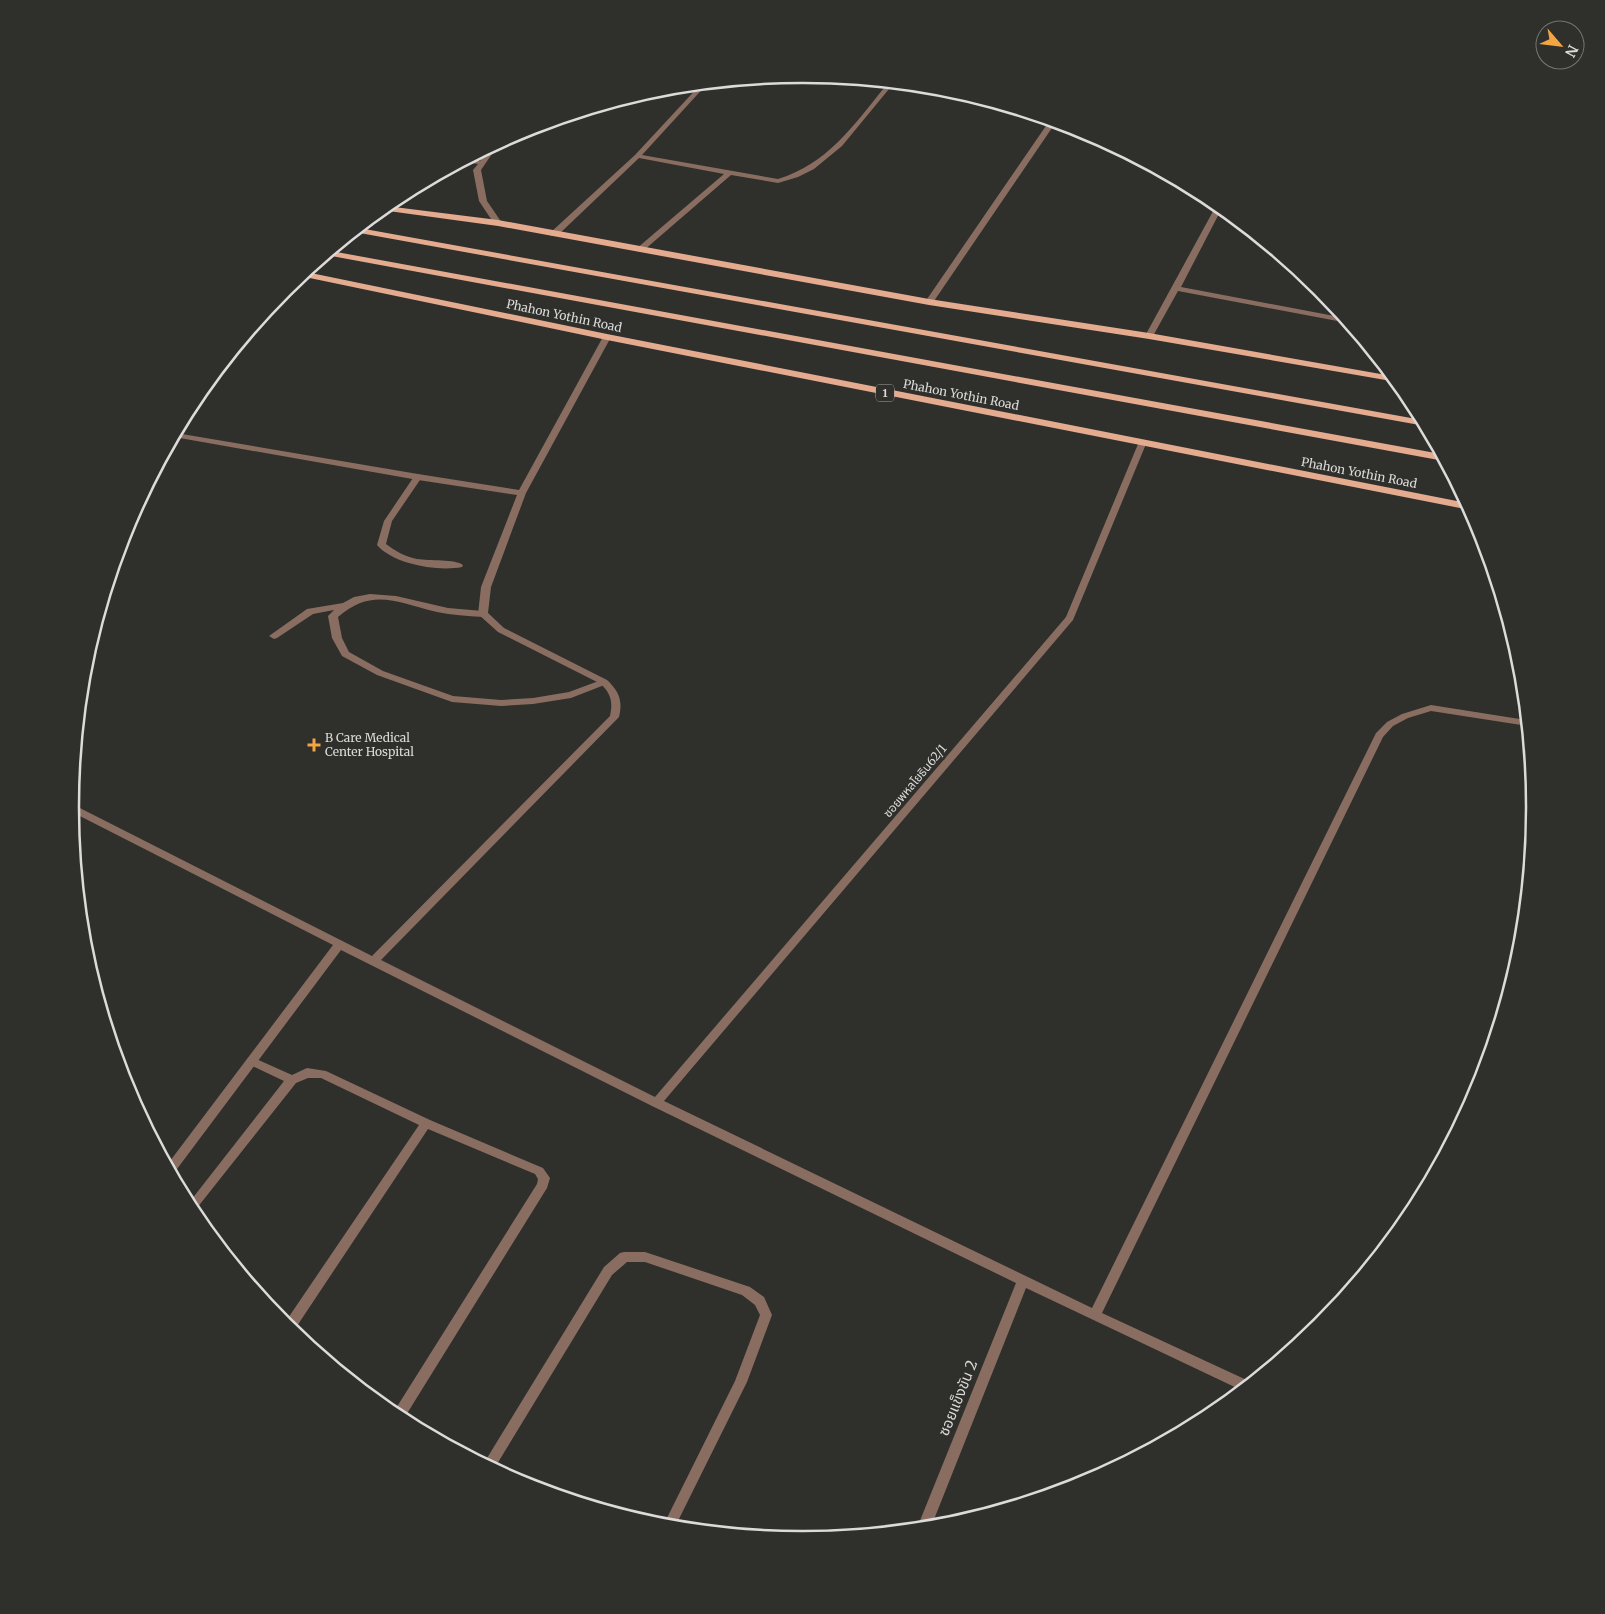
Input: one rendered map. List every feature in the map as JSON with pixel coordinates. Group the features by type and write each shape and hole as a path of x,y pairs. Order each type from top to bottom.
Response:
{"main road":[{"path":"394,209 498,223 929,302 1149,336 1386,378"},
{"path":"364,231 1414,421"},
{"name":"Phahon Yothin Road","path":"336,254 1435,457"},
{"name":"Phahon Yothin Road","path":"311,276 1142,444 1460,505"}],"street":[{"path":"637,156 728,174 778,181 795,178 809,170 842,142 886,89"},
{"path":"554,234 637,156 698,91"},
{"path":"929,302 1050,127"},
{"path":"487,156 477,170 484,201 498,223"},
{"path":"475,162 482,163"},
{"path":"640,249 728,174"},
{"path":"1149,336 1215,213"},
{"path":"1176,288 1337,319"},
{"path":"483,614 486,587 522,493 607,337"},
{"path":"182,436 522,493"},
{"name":"ซอยพหลโยธิน62/1","path":"656,1103 1070,618 1142,444"},
{"path":"418,477 388,521 381,546 392,554 414,563 459,565"},
{"path":"274,636 310,611 343,606 367,596 391,596 437,609 483,614 501,630 604,682 614,692 618,703 614,717 374,961"},
{"path":"343,606 333,616 337,638 345,654 380,673 452,699 501,703 533,702 571,695 604,682"},
{"path":"1095,1315 1380,735 1390,724 1405,716 1431,708 1521,722"},
{"path":"79,811 339,945 656,1103 1240,1383"},
{"path":"174,1165 339,945"},
{"path":"252,1061 292,1080"},
{"path":"197,1202 292,1080 308,1073 322,1074 426,1123 539,1171 544,1178 543,1185 402,1410"},
{"path":"293,1321 426,1123"},
{"path":"492,1461 608,1271 624,1257 645,1257 689,1270 746,1291 760,1300 766,1315 741,1382 673,1519"},
{"name":"ซอยแข็งขัน 2","path":"927,1520 1023,1280"}],"place":[{"name":"B Care Medical Center Hospital","path":"314,745"}]}
